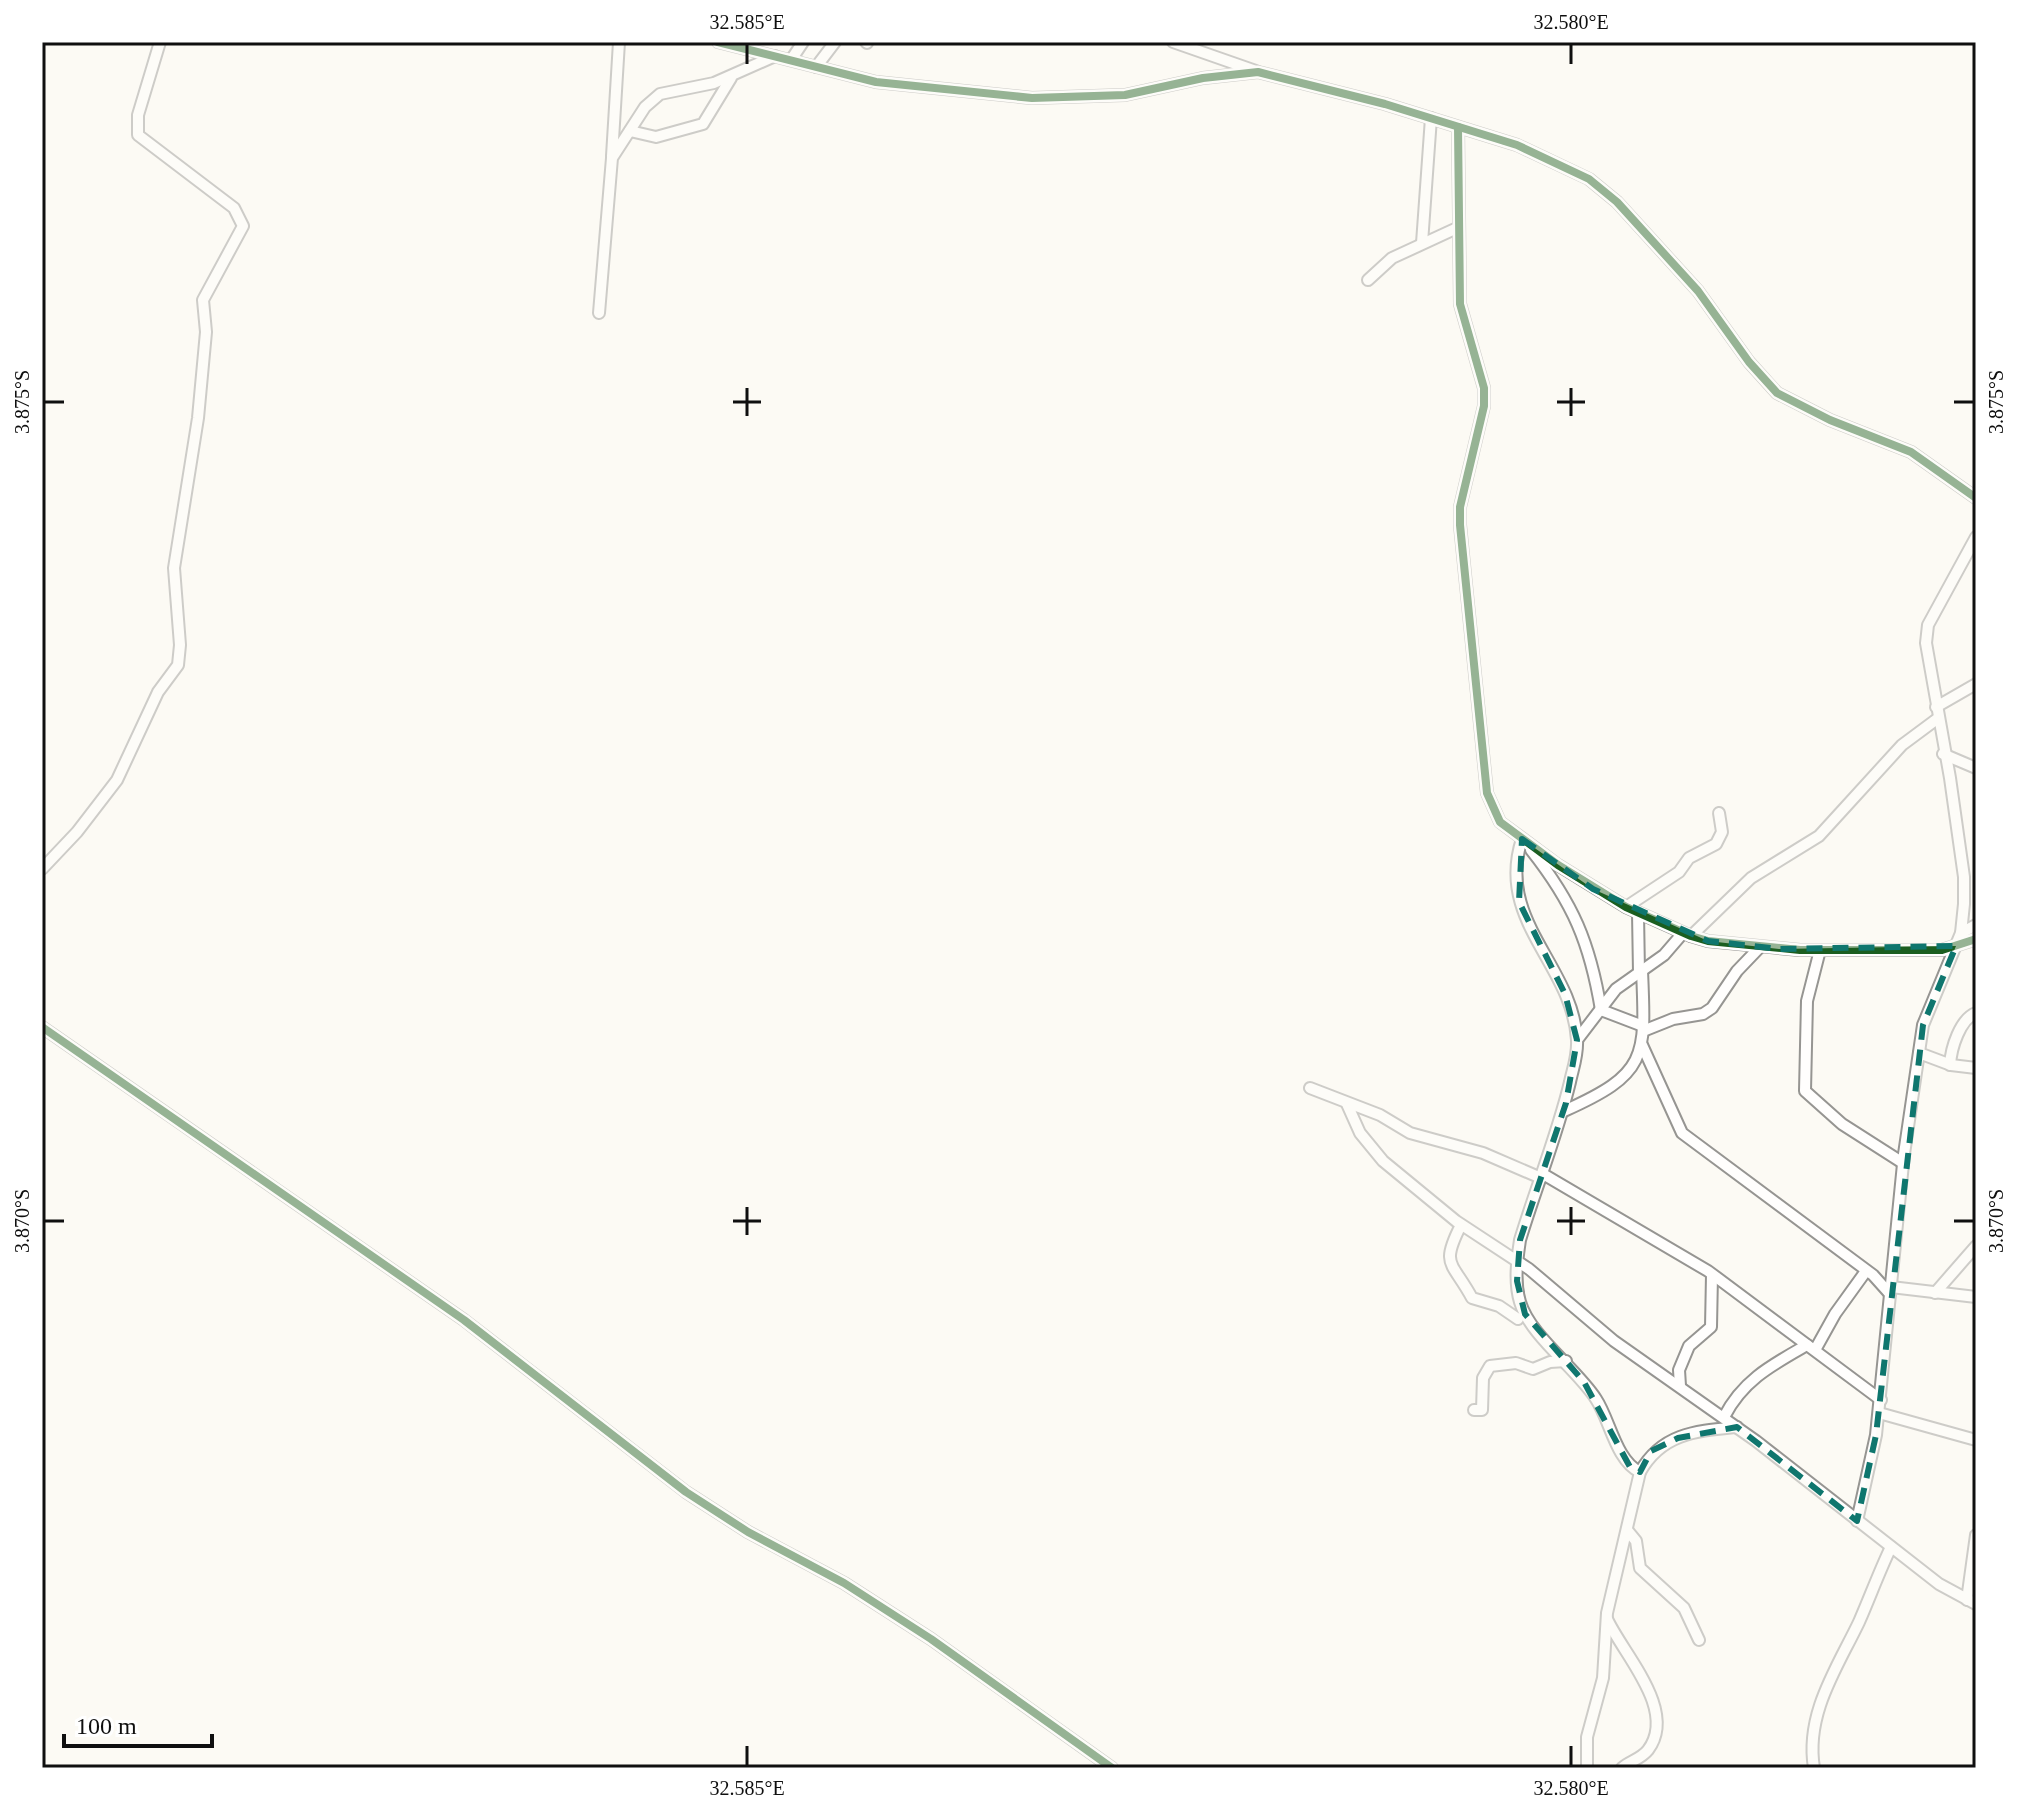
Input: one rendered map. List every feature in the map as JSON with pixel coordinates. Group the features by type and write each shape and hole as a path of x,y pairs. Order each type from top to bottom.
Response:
{"street":[{"path":"42,869 77,832 117,780 158,692 178,665 175,557 198,418 206,332 203,300 243,226 234,208 138,135 138,115 160,42"},
{"path":"599,313 619,42"},
{"path":"718,42 876,82 1055,99 1125,95 1203,78 1258,72"},
{"path":"791,60 803,42"},
{"path":"816,67 835,42"},
{"path":"1173,42 1258,72 1431,118 1517,145 1589,179 1617,202 1698,291 1749,362 1777,393 1830,420 1911,452 1943,471 1976,498"},
{"path":"747,49 749,70"},
{"path":"612,158 645,107 660,94 731,78 775,56"},
{"path":"630,131 656,137 703,124 731,78"},
{"path":"1422,243 1431,118"},
{"path":"1458,127 1457,228 1463,320 1484,388 1484,406 1460,507 1460,525 1485,783 1496,817 1593,889 1687,935 1760,947 1820,950 1942,950 1976,939"},
{"path":"1368,280 1392,258 1457,228"},
{"path":"1857,1521 1863,1505 1881,1400 1903,1163 1919,1053 1929,1004 1961,933 1964,877 1926,643 1928,625 1976,537"},
{"path":"1936,707 1976,684"},
{"path":"1577,1040 1616,989 1664,955 1751,878 1819,836 1902,745 1937,719"},
{"path":"1943,754 1976,768"},
{"path":"1626,907 1679,872 1689,858 1716,844 1722,832 1719,813"},
{"path":"1522,839 1557,883 1592,955 1601,1010"},
{"path":"1522,839 1519,902 1526,924 1565,994 1577,1040 1564,1111 1517,1261 1518,1290 1525,1314 1605,1413 1630,1467 1640,1472"},
{"path":"1564,1111 1622,1080 1639,1058 1643,1029 1638,913"},
{"path":"1961,933 1976,925"},
{"path":"1601,1010 1643,1029 1673,1019 1703,1014 1712,1008 1737,971 1760,947"},
{"path":"1820,950 1807,1001 1805,1091 1842,1124 1903,1163"},
{"path":"1950,1065 1951,1051 1967,1018 1976,1013"},
{"path":"42,1027 464,1320 686,1492 748,1532 844,1583 931,1639 1112,1768"},
{"path":"1642,1045 1682,1133 1891,1290 1976,1297"},
{"path":"1919,1053 1950,1065 1976,1068"},
{"path":"1310,1088 1380,1115 1410,1133 1483,1153 1542,1176 1712,1275 1881,1400"},
{"path":"1347,1104 1360,1133 1383,1161 1461,1225 1558,1291 1614,1341 1724,1417 1891,1547 1972,1602"},
{"path":"1461,1225 1449,1250 1449,1262 1472,1298 1499,1306 1518,1319"},
{"path":"1935,1293 1976,1246"},
{"path":"1724,1417 1737,1393 1766,1368 1811,1348 1866,1271"},
{"path":"1680,1386 1679,1370 1689,1346 1711,1327 1712,1275"},
{"path":"1474,1410 1482,1410 1483,1378 1490,1366 1516,1363 1533,1369 1550,1362 1566,1361"},
{"path":"1879,1413 1976,1440"},
{"path":"1587,1768 1587,1737 1603,1678 1607,1618 1640,1472 1651,1451 1670,1441 1696,1432 1737,1427"},
{"path":"1627,1530 1636,1541 1640,1568 1684,1608 1699,1640"},
{"path":"1972,1602 1976,1535"},
{"path":"1814,1768 1812,1743 1827,1680 1853,1633 1891,1547"},
{"path":"1607,1618 1647,1683 1655,1726 1654,1738 1645,1754 1622,1768"}],"highlighted area":[{"path":"1522,839 1593,889 1708,941 1779,949 1956,946 1923,1025 1876,1435 1857,1521 1737,1427 1678,1438 1651,1451 1640,1472 1630,1467 1584,1382 1525,1314 1517,1281 1520,1240 1566,1103 1577,1040 1565,994 1519,902"}],"cycle path":[{"path":"718,42 876,82 1032,98 1125,95 1203,78 1258,72 1385,104 1517,145 1589,179 1617,202 1698,291 1749,362 1777,393 1830,420 1911,452 1976,498"},
{"path":"1458,127 1460,304 1484,388 1484,406 1460,507 1460,525 1487,793 1500,822 1558,865 1626,907 1708,941 1800,950 1942,950 1976,939"},
{"path":"42,1027 464,1320 686,1492 748,1532 844,1583 931,1639 1112,1768"}]}
